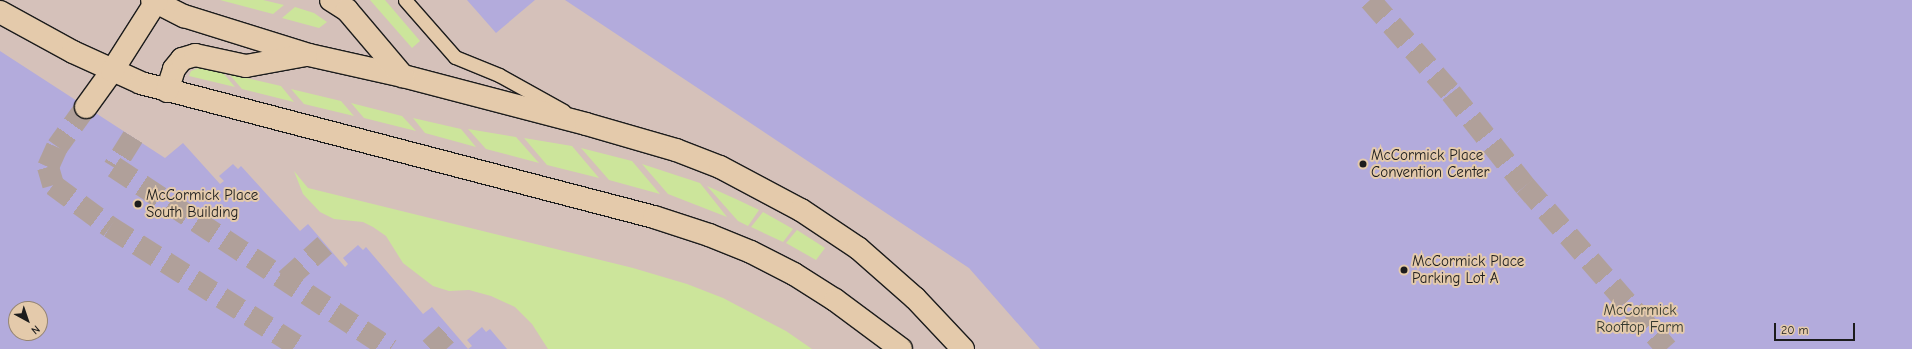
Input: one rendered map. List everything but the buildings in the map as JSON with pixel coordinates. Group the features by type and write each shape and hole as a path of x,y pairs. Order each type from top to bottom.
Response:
{"main road":[{"path":"331,0 347,10 403,76"},
{"path":"86,107 112,71 155,1 184,16 309,55 403,76 586,124 690,156 758,185 801,210 858,248 910,293 963,349"},
{"path":"0,12 112,71 167,91 654,217 709,235 751,252 794,274 835,300 900,349"},
{"path":"167,91 174,69 182,59 195,55 246,66 309,55"}],"lane":[{"path":"405,0 455,57 499,75 586,124"}],"green space":[{"path":"220,0 263,0 284,5 273,14"},
{"path":"370,0 385,0 420,41 412,48"},
{"path":"295,7 314,13 327,22 319,28 282,18"},
{"path":"199,68 223,73 235,87 189,76 191,71"},
{"path":"229,74 281,86 294,102 242,89"},
{"path":"291,89 341,101 354,116 304,104"},
{"path":"351,103 402,116 416,131 364,118"},
{"path":"413,118 461,129 476,147 425,133"},
{"path":"468,129 516,137 539,163 486,149"},
{"path":"524,138 572,146 599,178 547,165"},
{"path":"581,148 632,161 660,194 609,180"},
{"path":"642,164 700,183 727,217 668,194"},
{"path":"294,171 308,188 633,268 687,284 723,298 786,331 812,349 548,349 532,324 515,307 491,296 469,290 449,291 433,286 403,263 386,236 373,227 363,222 334,219 320,212 303,194"},
{"path":"707,186 759,210 748,226 738,221"},
{"path":"763,212 793,229 783,242 751,227"},
{"path":"797,230 825,248 816,260 786,243"}],"tunnel":[{"path":"1370,0 1451,93 1525,186 1667,349"},
{"path":"86,107 57,147 48,167 53,185 110,227 302,349"},
{"path":"133,137 114,167 390,349"},
{"path":"286,280 325,245"},
{"path":"430,349 451,330"}],"place":[{"name":"McCormick Place Convention Center","path":"1363,164"},
{"name":"McCormick Place South Building","path":"138,204"},
{"name":"McCormick Place Parking Lot A","path":"1404,270"}],"park label":[{"name":"McCormick Rooftop Farm","path":"1640,318"}]}
